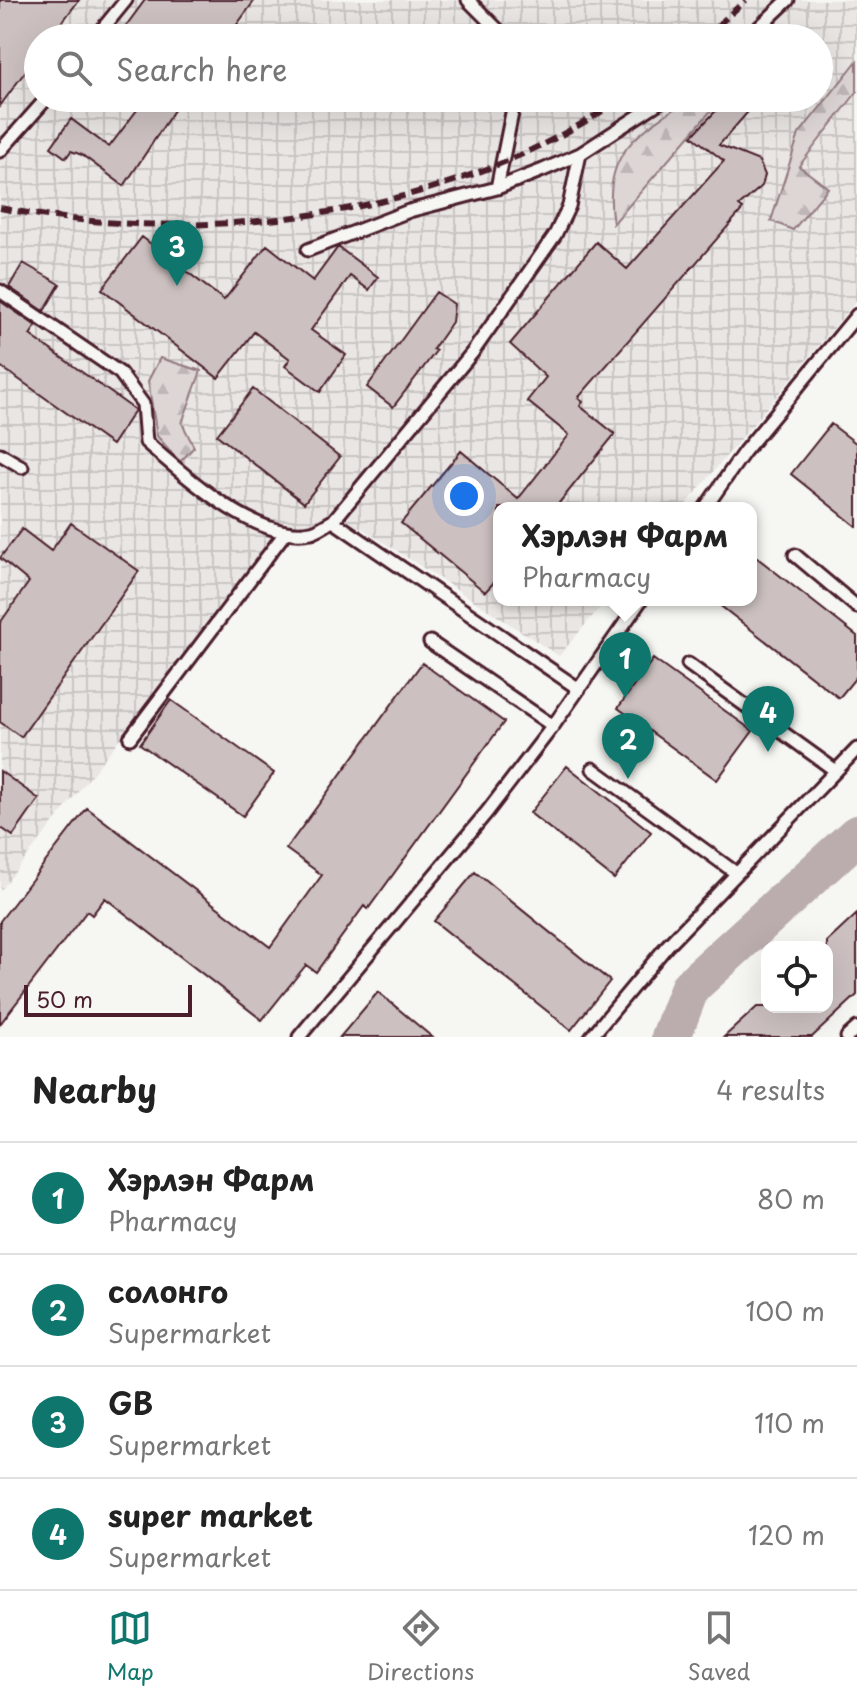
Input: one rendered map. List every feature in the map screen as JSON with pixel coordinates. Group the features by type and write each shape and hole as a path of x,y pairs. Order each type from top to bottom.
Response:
{"lane":[{"path":"106,24 126,0"},
{"path":"468,0 492,24"},
{"path":"763,24 788,0"},
{"path":"0,151 35,112"},
{"path":"497,188 512,112"},
{"path":"308,250 409,211 497,188 580,154 644,112"},
{"path":"0,291 120,373 143,404 146,442 219,504 285,533 313,532 333,521 472,353 555,235 569,206 580,154"},
{"path":"709,502 744,452 857,315"},
{"path":"0,454 22,467"},
{"path":"333,521 579,689"},
{"path":"130,738 285,533"},
{"path":"795,555 857,607"},
{"path":"299,1037 487,812 553,726 637,606"},
{"path":"430,642 553,726"},
{"path":"688,664 836,771"},
{"path":"591,1037 667,946 857,749"},
{"path":"593,769 736,873"},
{"path":"847,1037 857,1028"}],"shaded area":[{"path":"0,0 857,0 857,300 688,502 493,502 493,606 601,606 559,656 360,527 277,539 0,891"}],"green space":[{"path":"857,61 857,92 799,166 828,188 793,230 771,221 799,134 816,112 833,112 833,91"},
{"path":"670,112 710,112 613,224 611,199 618,162 639,135"},
{"path":"160,358 201,371 182,423 194,447 180,462 157,436 148,381"}],"building":[{"path":"0,0 79,0 61,24 24,24 24,73 0,106"},
{"path":"145,0 255,0 237,24 127,24"},
{"path":"135,112 173,112 124,186 82,155 71,151 66,158 51,147 71,119 109,147"},
{"path":"715,112 748,112 719,145 759,161 765,175 762,186 739,206 743,209 578,398 583,402 580,406 615,434 560,502 493,502 493,583 485,592 401,523 461,451 518,499 569,435 527,401 546,377 510,344 596,242 627,269 724,161 692,136"},
{"path":"142,237 224,300 267,245 313,281 338,247 378,277 369,290 350,276 311,330 346,355 320,392 285,366 290,359 254,332 218,378 102,289"},
{"path":"23,263 60,284 44,311 9,287"},
{"path":"436,292 454,304 452,322 433,349 436,351 393,407 367,387"},
{"path":"0,301 36,326 30,335 135,410 112,445 0,366"},
{"path":"253,389 340,457 304,503 217,435"},
{"path":"831,424 857,444 857,527 791,474"},
{"path":"71,523 139,571 21,737 0,722 0,623 29,582 0,558 22,529 51,551"},
{"path":"757,558 857,636 857,676 839,698 721,606 757,606"},
{"path":"653,659 753,731 717,780 618,708"},
{"path":"422,663 504,722 368,909 364,906 316,972 306,965 262,1020 105,898 92,915 87,911 0,1024 0,921 87,808 270,947 322,875 286,849"},
{"path":"171,700 274,773 243,816 140,744"},
{"path":"567,766 651,832 614,879 530,813"},
{"path":"0,771 39,799 13,836 0,827"},
{"path":"475,872 610,981 571,1030 434,921"},
{"path":"857,914 857,995 812,1037 724,1037 757,1007 761,1007 761,1013 833,1013 833,941 828,941"},
{"path":"378,992 432,1037 340,1037"}],"waterway":[{"path":"671,1037 690,987 857,835"}],"railway":[{"path":"719,24 746,0"},
{"path":"0,208 78,220 158,225 240,222 322,213 403,196 480,171 554,139 599,112"}],"place":[{"name":"GB","path":"177,286"},
{"name":"Хэрлэн Фарм","path":"625,698"},
{"name":"super market","path":"768,752"},
{"name":"солонго","path":"628,779"}]}
